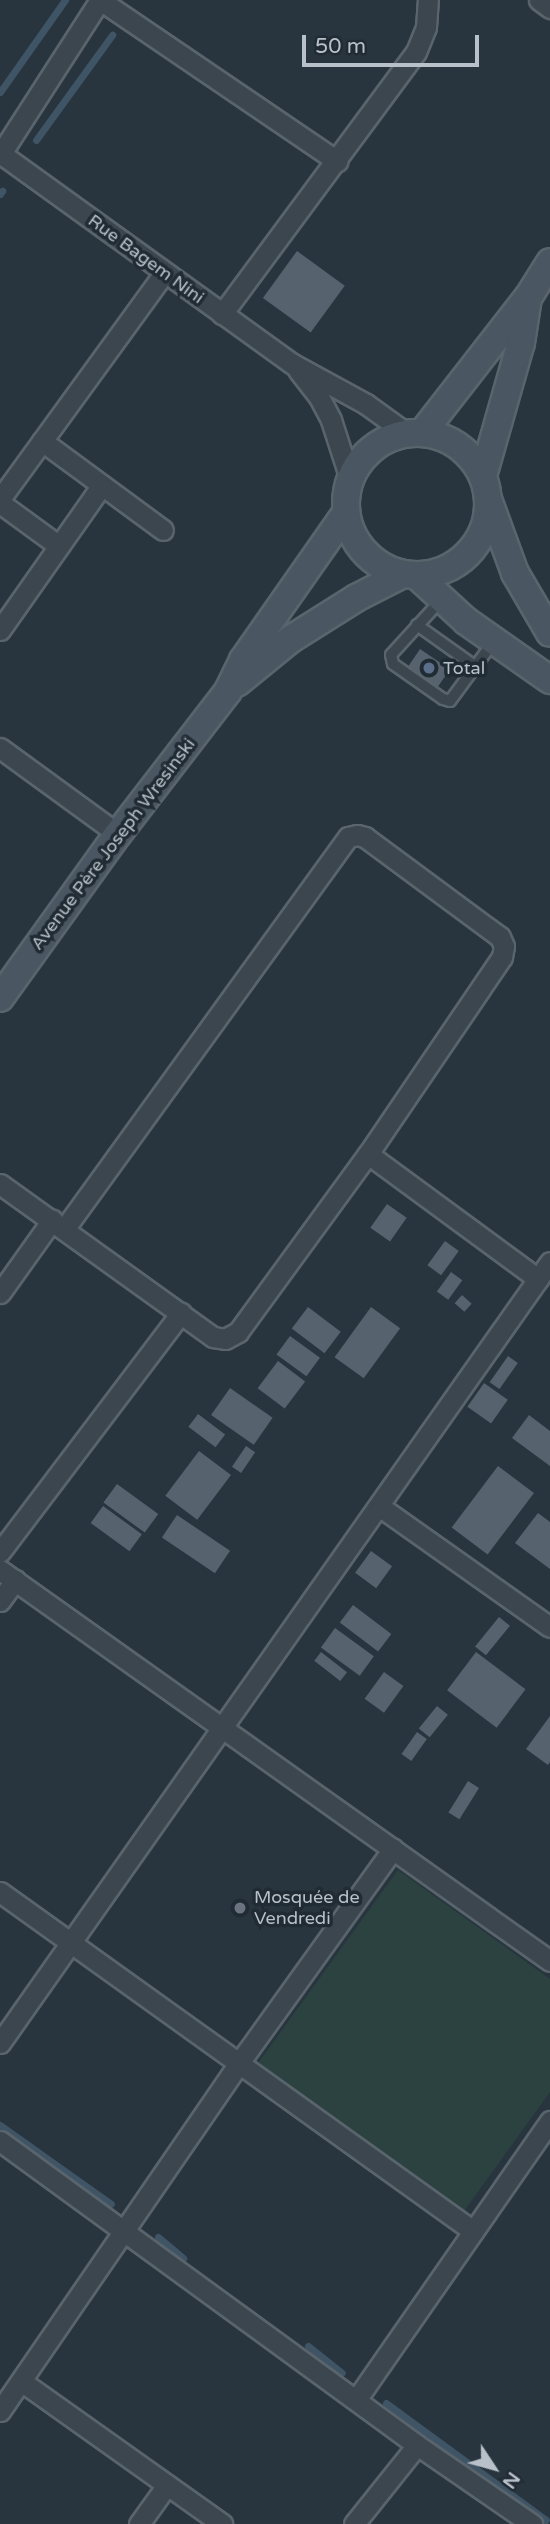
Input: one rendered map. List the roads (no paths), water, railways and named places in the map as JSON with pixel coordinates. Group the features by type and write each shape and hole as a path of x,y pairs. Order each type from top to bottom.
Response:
{"street":[{"path":"0,154 100,0 337,161"},
{"path":"222,314 416,52 426,27 428,0"},
{"path":"539,0 550,8"},
{"name":"Rue Bagem Nini","path":"0,154 293,364 415,433"},
{"path":"415,433 529,296 550,262"},
{"path":"59,546 0,501 164,273"},
{"path":"409,574 454,564 469,551 480,535 487,516 485,486 529,296"},
{"name":"Rue Bagem Nini","path":"293,364 319,397 331,420 350,479"},
{"path":"550,633 515,573 485,486 468,454 447,439 415,433 372,448 359,462 350,479 346,513 352,534 365,553 382,566 409,574 550,680"},
{"path":"42,442 163,530"},
{"path":"0,630 102,485"},
{"name":"Avenue Père Joseph Wresinski","path":"0,998 118,834 228,691 243,660 346,513"},
{"name":"Avenue Père Joseph Wresinski","path":"228,691 291,639 409,574"},
{"path":"0,748 118,834"},
{"path":"0,1184 58,1225 214,1337 225,1339 238,1332 368,1154 502,957 505,946 500,937 357,835 348,837 58,1225 0,1293"},
{"path":"368,1154 538,1279"},
{"path":"0,2043 550,1262"},
{"path":"0,1552 181,1313"},
{"path":"379,1506 550,1627"},
{"path":"0,1601 8,1575 550,1961"},
{"path":"0,2412 239,2063 393,1849"},
{"path":"0,1892 473,2231"},
{"path":"356,2400 550,2121"},
{"path":"0,2141 417,2445 533,2524"},
{"path":"21,2381 222,2524"},
{"path":"354,2524 417,2445"},
{"path":"139,2524 167,2485"}],"lane":[{"path":"441,600 391,655 393,664 443,699 450,701 495,640"},
{"path":"417,625 476,667"}],"waterway":[{"path":"0,92 65,0"},
{"path":"36,140 112,35"},
{"path":"0,2125 111,2204"},
{"path":"158,2237 183,2258"},
{"path":"308,2346 342,2373"},
{"path":"386,2403 546,2520"}],"place":[{"name":"Total","path":"429,668"},
{"name":"Mosquée de Vendredi","path":"240,1908"}]}
